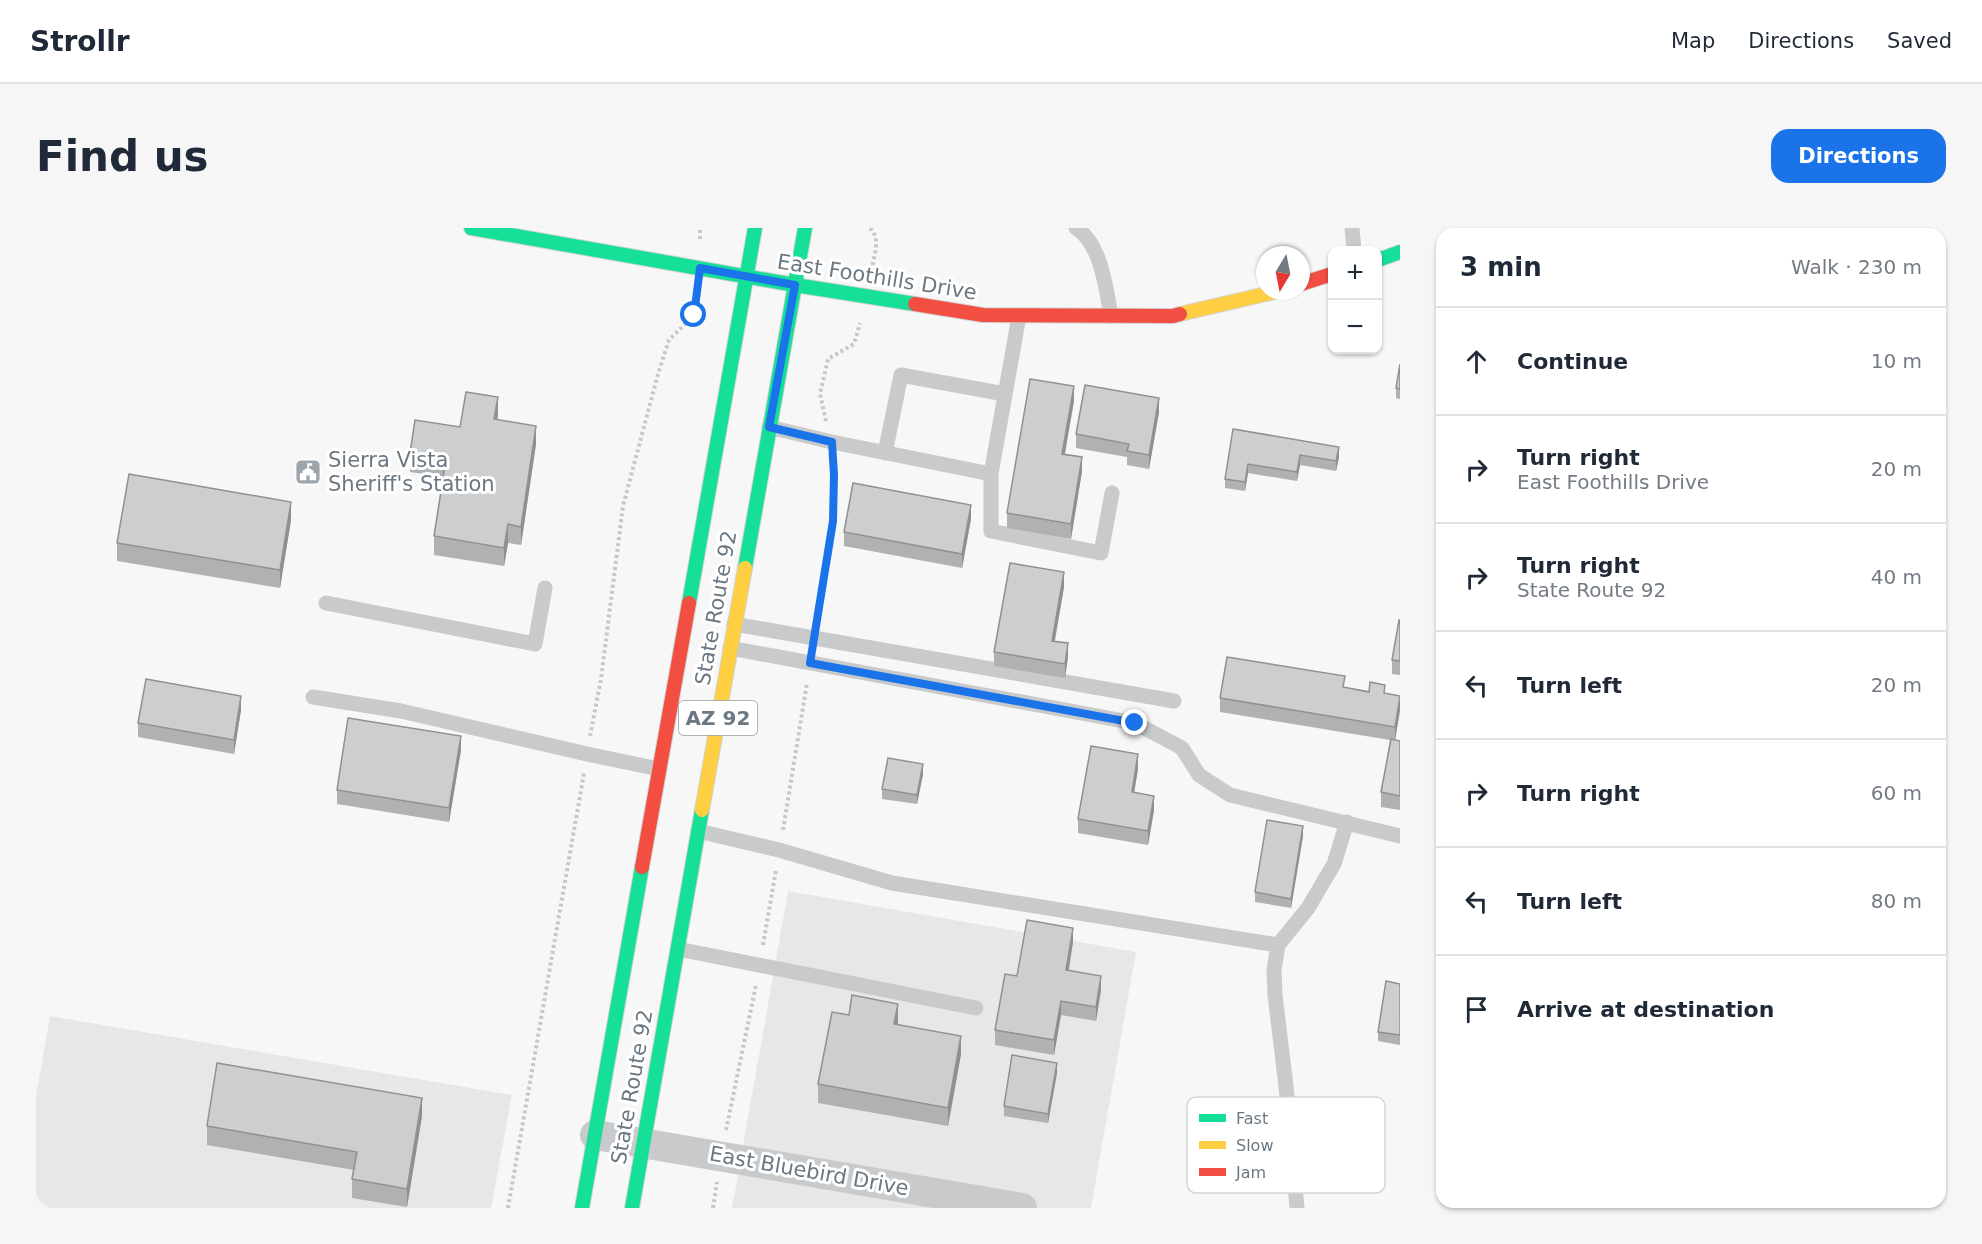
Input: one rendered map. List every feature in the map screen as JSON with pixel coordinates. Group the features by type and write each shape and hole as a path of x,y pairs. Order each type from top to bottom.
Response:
{"main road":[{"name":"East Foothills Drive","path":"471,228 867,298 983,315 1173,316 1256,296"},
{"name":"State Route 92","path":"582,1208 755,228"},
{"name":"State Route 92","path":"632,1208 805,228"},
{"path":"1382,258 1400,252"},
{"path":"1310,281 1328,275"}],"street":[{"name":"East Bluebird Drive","path":"595,1135 1022,1208"}],"lane":[{"path":"1076,228 1086,234 1103,273 1111,316"},
{"path":"1352,228 1354,246"},
{"path":"1019,316 991,474 991,531 1101,553 1112,493"},
{"path":"885,453 901,375 1005,394"},
{"path":"769,427 991,474"},
{"path":"326,603 536,644 545,588"},
{"path":"734,624 1174,701"},
{"path":"730,648 1135,723 1182,748 1199,775 1230,795 1400,836"},
{"path":"313,697 400,711 659,770"},
{"path":"1287,1097 1275,994 1278,945 1308,908 1334,864 1347,822"},
{"path":"698,831 779,850 892,883 1278,945"},
{"path":"678,949 976,1008"},
{"path":"1296,1193 1297,1208"}],"path":[{"path":"508,1208 601,680 623,506 669,340 694,315 700,268 700,228"},
{"path":"814,638 833,521 832,442 820,394 828,359 854,344 867,298 877,241 870,228"},
{"path":"712,1208 760,966 810,663"}],"shaded area":[{"path":"788,891 1136,952 1091,1208 732,1208"},
{"path":"50,1016 512,1095 491,1208 36,1208 36,1096"}],"building":[{"path":"1400,364 1400,389 1396,388"},
{"path":"1030,379 1074,386 1062,454 1082,457 1071,524 1007,513"},
{"path":"1085,385 1159,398 1149,455 1127,451 1129,444 1076,434"},
{"path":"466,392 498,397 494,419 536,426 521,527 508,524 504,548 434,536 446,459 410,453 415,420 460,427"},
{"path":"1233,429 1339,447 1336,461 1300,455 1297,472 1248,464 1245,482 1225,479"},
{"path":"129,474 291,502 280,570 117,543"},
{"path":"853,483 971,505 962,554 844,532"},
{"path":"1010,563 1064,572 1052,641 1068,643 1065,664 994,652"},
{"path":"1400,620 1400,661 1392,660"},
{"path":"1227,657 1345,676 1343,687 1369,692 1370,682 1385,685 1384,693 1400,696 1395,727 1220,698"},
{"path":"146,679 241,696 234,740 138,723"},
{"path":"348,718 461,736 449,808 337,790"},
{"path":"1391,739 1400,741 1400,796 1381,792"},
{"path":"1091,746 1138,754 1132,792 1154,796 1148,831 1078,819"},
{"path":"888,758 923,764 917,795 882,789"},
{"path":"1267,820 1303,826 1291,899 1255,892"},
{"path":"1027,920 1073,928 1066,970 1101,976 1096,1007 1061,1001 1054,1040 995,1030 1005,974 1017,976"},
{"path":"1386,981 1400,984 1400,1035 1378,1032"},
{"path":"852,995 898,1004 894,1024 961,1036 948,1108 818,1084 832,1012 849,1015"},
{"path":"1012,1055 1057,1063 1048,1114 1004,1106"},
{"path":"217,1063 422,1098 407,1189 352,1179 357,1152 207,1126"}],"traffic: fast":[{"path":"471,228 915,304"},
{"path":"689,603 755,228"},
{"path":"745,568 805,228"},
{"path":"1382,259 1400,252"},
{"path":"632,1208 702,810"},
{"path":"582,1208 642,867"}],"traffic: slow":[{"path":"1180,314 1256,296"},
{"path":"702,810 745,568"}],"traffic: jam":[{"path":"1310,281 1328,275"},
{"path":"915,304 983,315 1173,316 1180,314"},
{"path":"642,867 689,603"}],"place":[{"name":"Sierra Vista Sheriff's Station","path":"308,472"}],"route":[{"path":"694,315 700,268 795,285 769,427 832,442 833,521 810,663 1135,723"}]}
